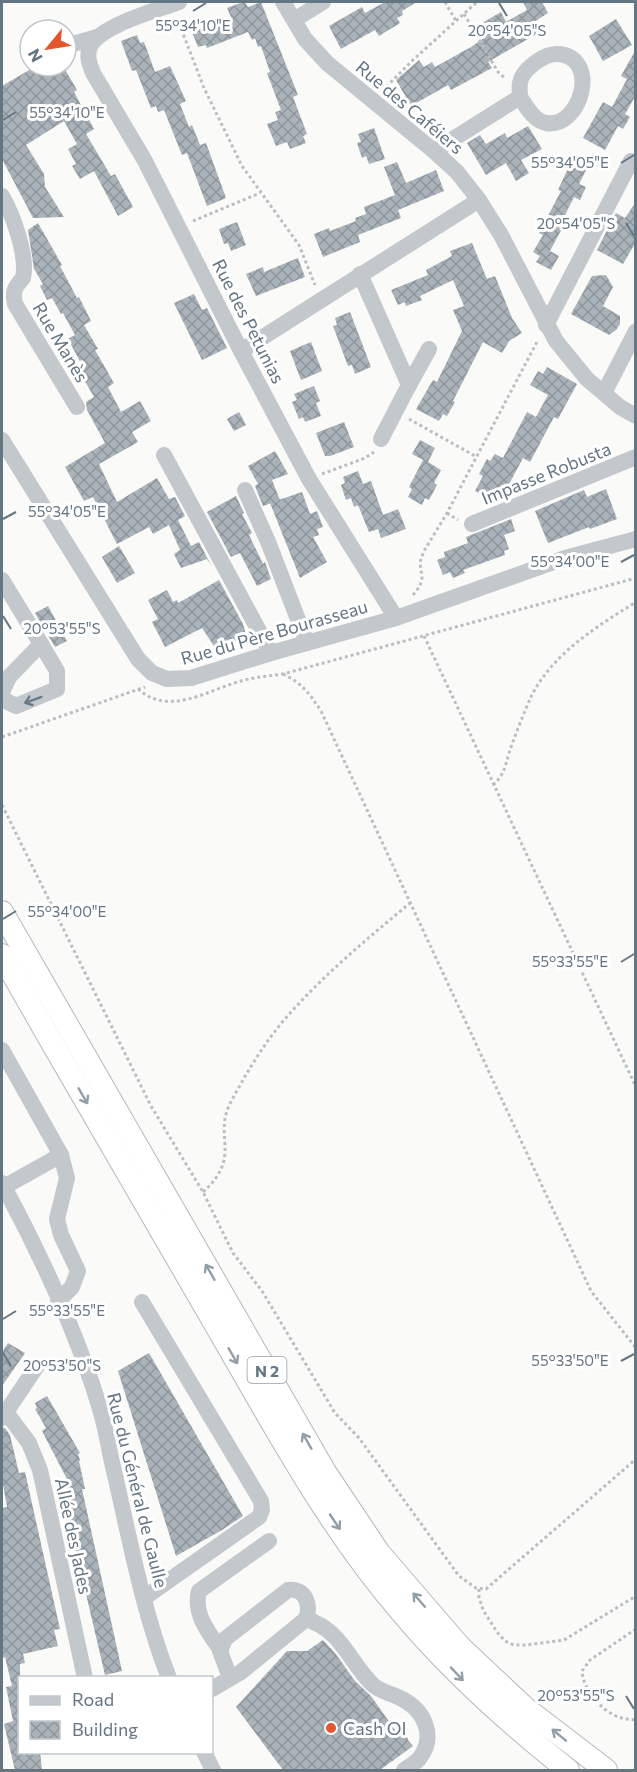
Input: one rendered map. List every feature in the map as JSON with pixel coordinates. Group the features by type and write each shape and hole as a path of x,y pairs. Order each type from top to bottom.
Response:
{"highway":[{"name":"N 2","path":"2,912 325,1472 379,1553 460,1647 525,1708 606,1770"},
{"name":"N 2","path":"2,955 296,1464 353,1548 403,1614 463,1680 567,1770"},
{"path":"2,966 60,1057"}],"street":[{"name":"Rue des Caféiers","path":"283,2 305,39 327,63 457,172 479,200 501,236 546,325 568,357 586,379 620,407 636,416"},
{"path":"294,21 323,2"},
{"path":"78,43 97,37 111,28 176,3"},
{"name":"Rue des Petunias","path":"97,37 89,48 88,60 93,73 145,161 309,479 396,618"},
{"path":"434,151 520,89"},
{"path":"546,325 631,161"},
{"name":"Rue Manès","path":"2,196 16,226 24,265 23,278 15,287 13,294 15,304 77,407"},
{"path":"241,351 479,200"},
{"path":"360,274 409,385"},
{"path":"604,393 636,331"},
{"path":"381,438 429,349"},
{"name":"Rue du Père Bourasseau","path":"2,440 138,659 152,673 167,679 191,678 396,618 565,558 636,540"},
{"path":"164,455 271,653"},
{"name":"Impasse Robusta","path":"472,524 636,458"},
{"path":"244,490 269,544 306,643"},
{"path":"2,580 57,670 57,689 16,706 2,699"},
{"path":"2,692 9,677 41,644"},
{"path":"2,1050 61,1155 67,1178 57,1219 61,1235 78,1271 72,1287 58,1301"},
{"path":"3,1185 61,1155"},
{"name":"Rue du Général de Gaulle","path":"3,1185 58,1301 88,1373 100,1410 144,1598 170,1676"},
{"path":"142,1302 261,1501 262,1510 259,1517 144,1598"},
{"path":"4,1415 37,1366"},
{"name":"Allée des Jades","path":"4,1415 29,1443 40,1470 85,1676"},
{"path":"230,1678 220,1650 204,1626 198,1610 197,1598 199,1591 268,1540"},
{"path":"213,1688 242,1672 306,1620 309,1611 308,1602 295,1589 288,1590 225,1639 220,1650"},
{"path":"306,1620 329,1630 372,1684 415,1706 423,1716 428,1728 426,1744 418,1759 404,1770"},
{"path":"205,1754 213,1770"}],"path":[{"path":"445,2 456,21"},
{"path":"372,101 477,2"},
{"path":"176,3 208,98 242,166 299,244 321,301"},
{"path":"464,14 498,72 520,89"},
{"path":"179,227 260,193"},
{"path":"396,618 420,586 421,557 447,513 546,325"},
{"path":"395,411 475,456"},
{"path":"309,479 371,455 381,438"},
{"path":"138,689 153,699 166,702 193,698 241,681 283,674 636,578"},
{"path":"493,785 502,777 531,697 547,671 563,654 586,636 636,602"},
{"path":"424,636 636,1087"},
{"path":"283,674 299,682 310,693 321,711 591,1291 636,1348"},
{"path":"2,738 167,679"},
{"path":"2,806 150,1106 203,1192 233,1253 261,1292 335,1413 359,1438 459,1576 467,1584 486,1589 636,1459"},
{"path":"203,1192 215,1182 222,1170 226,1155 225,1115 230,1102 260,1053 293,1011 348,956 410,903"},
{"path":"479,1589 483,1610 497,1632 514,1645 526,1646 564,1640 636,1596"},
{"path":"636,1629 590,1660 582,1671 586,1686 607,1712 619,1718 636,1720"}],"building":[{"path":"243,2 248,7 261,2 298,95 293,97 307,134 303,136 306,143 290,149 287,142 276,146 267,124 278,120 275,112 281,110 267,73 270,72 261,46 258,47 255,38 252,40 248,32 207,48 206,45 198,47 192,32 231,17 227,8"},
{"path":"385,2 417,2 402,11 403,15 397,18 400,23 379,36 375,30 341,49 329,26 362,7 365,13"},
{"path":"523,2 542,2 548,13 534,22 540,32 488,62 492,68 451,90 448,85 411,106 396,80 419,60 424,67 432,62 435,67 471,47 484,38 477,26 501,12 506,22 527,10"},
{"path":"616,19 632,45 603,61 589,36"},
{"path":"137,35 140,43 144,42 155,72 170,66 186,101 180,104 189,127 192,125 200,145 206,143 226,198 207,206 187,153 182,155 164,110 158,112 156,106 151,108 136,70 132,71 121,41"},
{"path":"636,49 636,95 625,114 630,117 623,129 618,126 605,150 583,138 603,102 612,107 627,79 621,76"},
{"path":"18,77 70,78 77,90 74,92 94,129 86,134 111,176 115,174 133,207 118,216 94,171 80,179 72,166 76,164 68,149 77,144 64,121 26,145 44,174 45,187 64,217 33,218 2,159 2,86"},
{"path":"528,126 542,149 521,160 529,173 516,181 506,163 486,175 467,143 480,135 486,144 505,133 507,138"},
{"path":"374,128 385,159 369,164 366,156 362,158 357,143 361,142 358,134"},
{"path":"397,162 406,183 436,170 444,191 398,210 401,218 358,235 360,242 323,257 314,234 329,228 330,231 356,221 355,218 366,214 364,207 395,195 384,167"},
{"path":"571,162 586,170 579,184 586,187 580,200 574,197 563,219 566,221 550,251 559,256 551,270 536,262 540,256 533,252 543,235 539,233 561,191 558,190"},
{"path":"636,202 636,242 623,264 597,250 616,213 625,218"},
{"path":"237,222 246,245 231,251 228,243 224,244 219,229"},
{"path":"38,223 91,321 84,325 114,383 108,387 121,412 140,401 151,421 132,432 138,442 99,464 117,502 157,478 169,499 175,497 185,516 178,520 191,546 199,542 212,567 207,559 181,568 174,554 180,550 169,525 153,534 149,527 117,544 93,497 84,501 65,467 105,443 87,410 86,402 94,397 78,369 83,367 68,339 75,335 52,298 47,300 40,286 43,284 34,269 28,230"},
{"path":"472,243 487,279 495,276 512,318 522,333 509,341 502,353 483,342 453,401 455,402 447,416 443,414 439,421 416,409 433,380 437,382 462,331 453,310 464,306 453,280 420,296 422,300 406,306 405,302 398,305 391,290 428,275 426,270 452,256 450,251"},
{"path":"298,258 305,277 256,296 246,274 263,267 264,272"},
{"path":"606,275 613,287 603,306 620,316 620,324 609,335 571,314 592,276"},
{"path":"194,294 202,310 207,308 227,348 202,360 174,303"},
{"path":"350,312 371,367 355,374 352,365 348,366 333,326 337,325 335,318"},
{"path":"311,342 322,371 301,380 290,351"},
{"path":"547,367 577,384 558,419 554,417 530,462 523,458 500,501 496,503 475,491 483,476 479,474 487,459 490,461 495,454 503,458 527,412 536,417 548,395 530,385 538,371 543,374"},
{"path":"314,386 320,401 316,403 321,416 305,422 303,417 299,419 292,402 297,400 294,394"},
{"path":"239,412 246,425 234,431 227,419"},
{"path":"344,422 354,447 325,456 316,433"},
{"path":"420,440 435,448 428,462 441,470 434,483 437,485 429,500 425,498 422,505 408,497 412,489 409,487 423,460 427,462 412,454"},
{"path":"275,451 288,474 272,480 280,500 263,506 255,486 258,484 248,466"},
{"path":"358,471 363,484 371,481 383,515 398,509 406,529 381,538 378,529 369,532 358,505 354,507 351,498 346,500 341,485 345,483 343,477"},
{"path":"606,489 617,519 548,543 535,511 584,490 587,497"},
{"path":"302,492 310,514 317,511 323,527 317,529 319,535 313,537 327,562 300,578 270,503"},
{"path":"236,496 252,533 249,535 263,564 265,562 271,579 257,586 240,553 231,557 207,512"},
{"path":"511,519 515,531 504,535 509,549 504,551 505,555 463,570 465,573 453,578 450,572 443,575 437,560 445,557 444,552 468,543 466,537"},
{"path":"119,546 135,573 117,583 102,557"},
{"path":"219,580 243,624 247,638 214,646 202,628 165,647 152,622 158,619 148,600 167,590 173,602 177,600 178,603"},
{"path":"48,606 67,641 55,647 35,613"},
{"path":"8,1343 25,1353 2,1386 2,1352"},
{"path":"149,1353 243,1516 176,1556 118,1371"},
{"path":"47,1396 80,1453 78,1454 85,1489 82,1489 122,1671 105,1675 60,1483 68,1481 42,1431 46,1428 35,1409 37,1408 35,1403"},
{"path":"2,1428 5,1428 10,1435 19,1473 25,1472 60,1629 54,1630 58,1646 23,1654 25,1663 20,1664 20,1676 18,1676 18,1754 40,1754 42,1770 15,1770 4,1724 13,1721 6,1687 12,1686 5,1657 2,1658 2,1508 7,1507 2,1479"},
{"path":"323,1640 355,1681 371,1696 395,1730 404,1726 408,1740 413,1746 380,1770 283,1770 236,1707 287,1651 307,1651"}],"place":[{"name":"Cash OI","path":"331,1728"}]}
